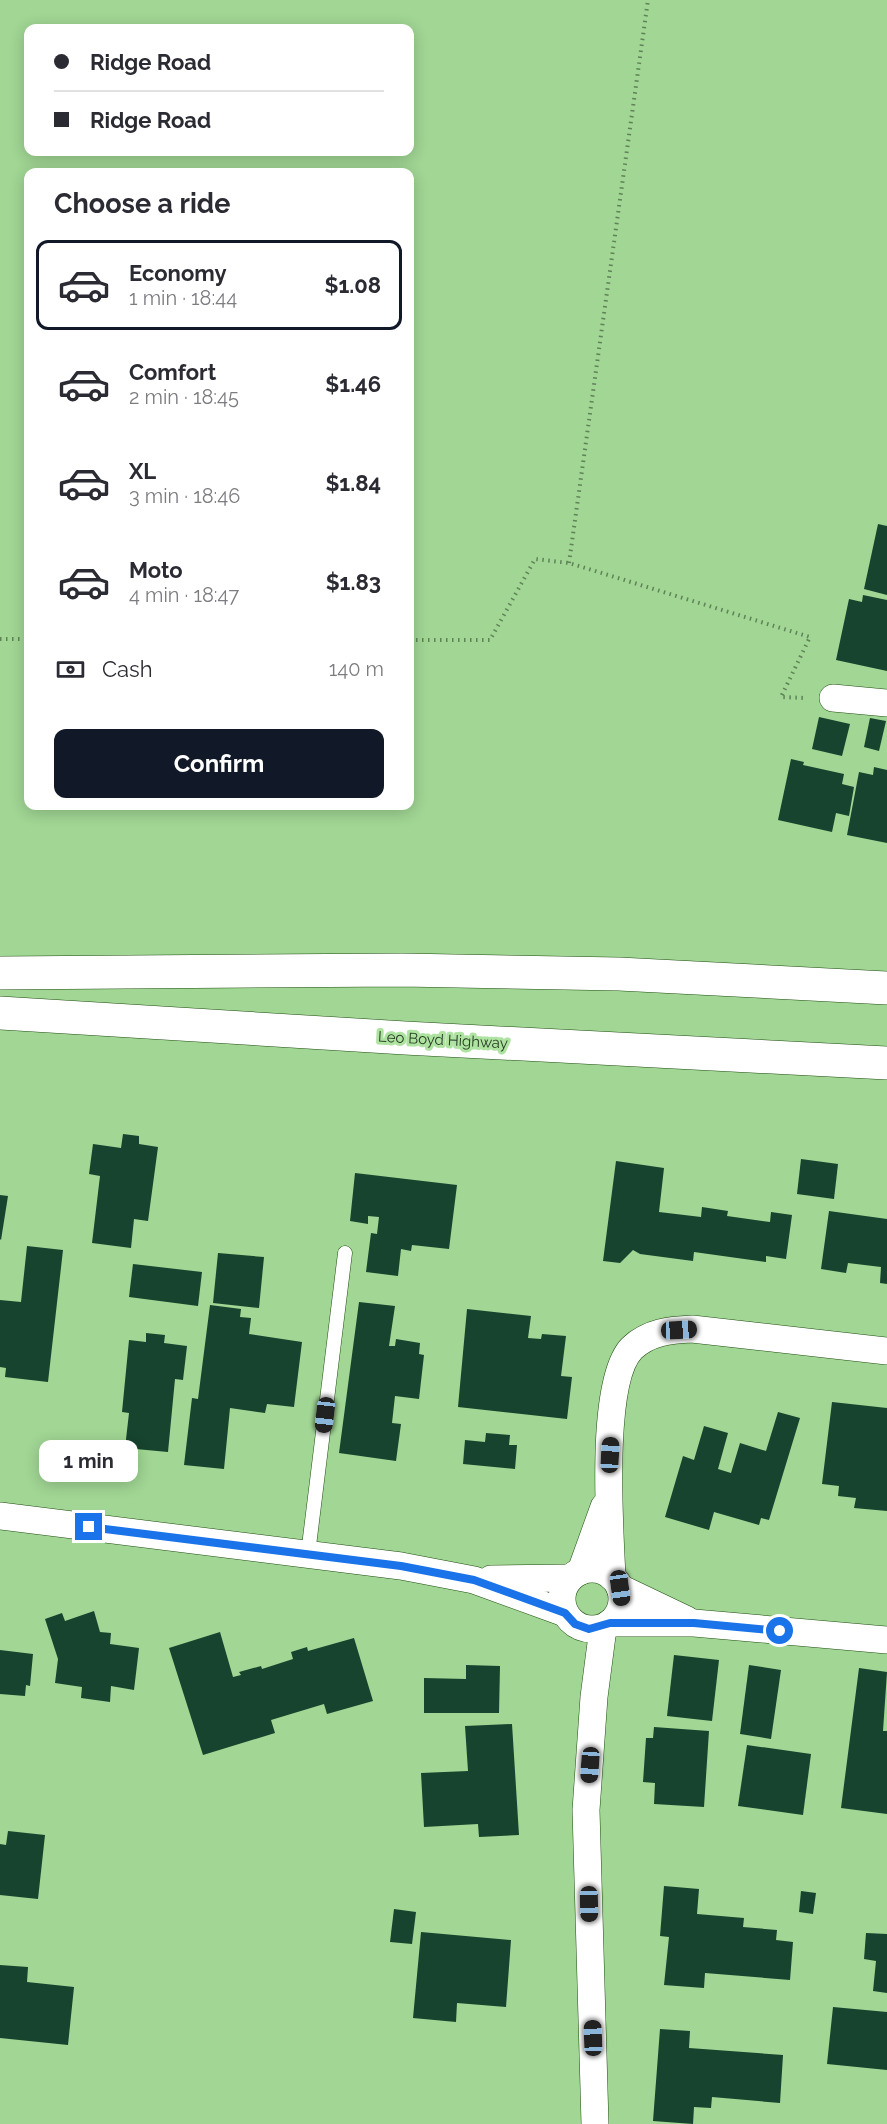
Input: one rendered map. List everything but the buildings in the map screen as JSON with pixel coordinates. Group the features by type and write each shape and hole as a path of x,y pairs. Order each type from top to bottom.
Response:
{"highway":[{"path":"0,973 413,970 619,974 887,988"},
{"name":"Leo Boyd Highway","path":"0,1013 405,1038 887,1063"}],"street":[{"path":"833,698 887,703"},
{"path":"595,2124 586,1810 594,1697 607,1625 619,1613 622,1601 616,1583 608,1497 614,1392 620,1367 631,1349 645,1338 666,1331 692,1329 887,1351"},
{"path":"594,1697 562,1594 575,1574 608,1497"},
{"path":"0,1516 401,1566 474,1580 570,1618 589,1629 607,1625 694,1623 887,1640"},
{"path":"474,1580 575,1574 592,1569 694,1623"}],"lane":[{"path":"308,1554 345,1253"}],"path":[{"path":"569,563 648,0"},
{"path":"414,640 490,640 535,559 569,563 810,637 782,697"},
{"path":"0,639 24,639"}],"route":[{"path":"89,1527 401,1566 474,1580 565,1613 569,1619 582,1628 603,1628 610,1623 694,1623 780,1631"}]}
